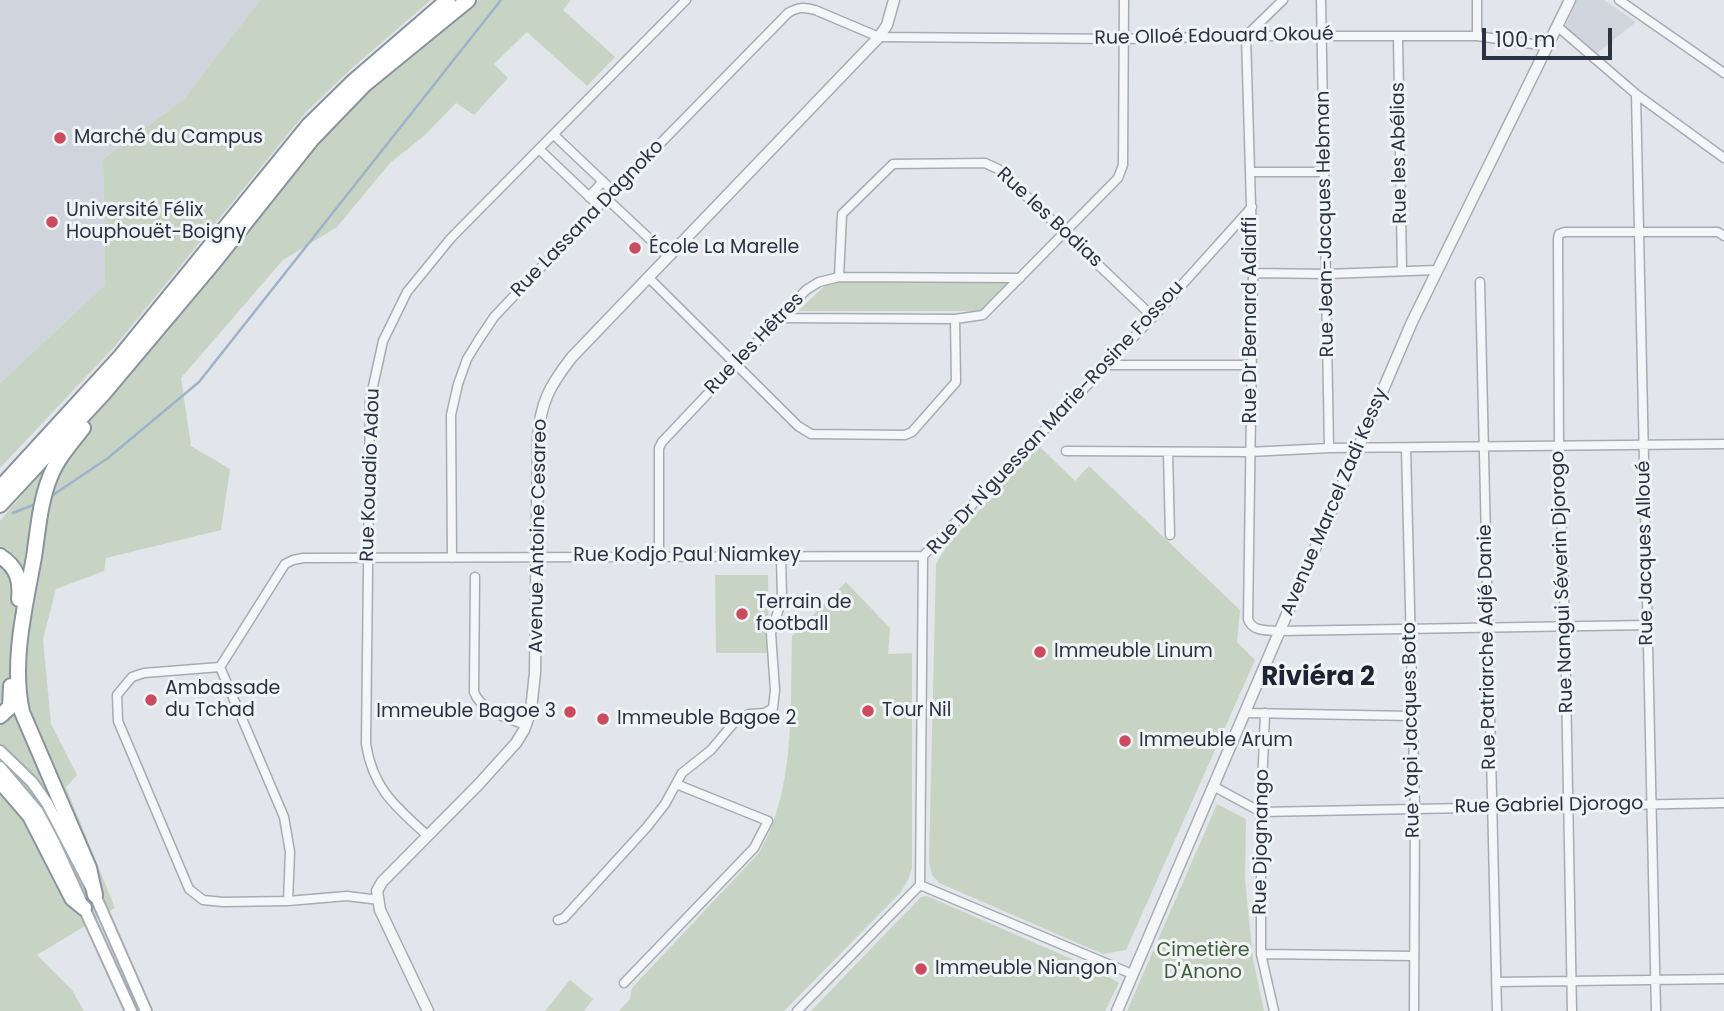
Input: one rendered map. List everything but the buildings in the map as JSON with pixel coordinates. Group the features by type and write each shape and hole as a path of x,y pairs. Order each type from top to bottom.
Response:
{"highway":[{"path":"2,497 309,125 354,81 448,0"},
{"path":"2,497 103,394 214,262 312,139 365,84 467,0"},
{"path":"95,895 85,856 22,712 18,695 18,675 24,616 44,496 54,467 93,416 103,394"},
{"path":"0,556 13,566 20,585 10,707 0,716"},
{"path":"0,781 30,816 72,898 84,908"}],"main road":[{"path":"0,751 32,782 47,803 95,895 146,1011"},
{"path":"0,767 38,812 131,1011"}],"street":[{"name":"Rue Kouadio Adou","path":"428,836 403,813 377,781 371,769 366,744 370,400 383,341 407,292 451,238 686,0"},
{"name":"Avenue Antoine Cesareo","path":"379,900 377,891 382,882 504,758 525,725 531,710 534,690 538,431 542,408 554,379 572,357 879,37 887,25 894,0"},
{"path":"782,318 955,319 983,315 1118,178 1123,165 1124,0"},
{"path":"1246,36 1283,0"},
{"name":"Rue Jean-Jacques Hebman","path":"1321,0 1329,449"},
{"path":"1477,0 1478,36"},
{"name":"Avenue Marcel Zadi Kessy","path":"1116,1011 1357,449 1437,270 1570,0"},
{"path":"1619,0 1724,73"},
{"name":"Rue Lassana Dagnoko","path":"452,558 451,415 467,359 494,317 598,206 788,13 805,7 879,37"},
{"path":"1557,26 1636,94 1724,158"},
{"name":"Rue Dr Bernard Adiaffi","path":"1246,36 1253,273 1250,625 1256,629 1279,631 1648,625"},
{"name":"Rue Olloé Edouard Okoué","path":"879,37 1124,39 1478,36 1547,46"},
{"name":"Rue les Abélias","path":"1398,37 1402,270"},
{"name":"Rue Jacques Alloué","path":"1636,94 1656,1011"},
{"path":"554,135 613,191"},
{"path":"540,150 598,206"},
{"name":"Rue les Bodias","path":"839,277 842,214 893,164 992,165 1153,317"},
{"path":"1250,172 1325,172"},
{"path":"589,197 603,181"},
{"path":"606,198 669,257"},
{"name":"Rue Dr N'guessan Marie-Rosine Fossou","path":"920,885 923,556 1153,317 1252,207"},
{"path":"1639,233 1718,232 1724,236"},
{"name":"Rue Nangui Séverin Djorogo","path":"1572,1011 1559,446 1559,234 1639,233"},
{"path":"1253,273 1327,274 1437,270"},
{"name":"Rue les Hêtres","path":"659,556 659,448 662,442 806,290 819,282 839,277 1020,278"},
{"path":"649,278 798,426 811,434 905,435 912,432 956,382 955,319"},
{"name":"Rue Patriarche Adjé Danie","path":"1480,282 1496,1011"},
{"path":"1107,365 1251,365"},
{"path":"1066,451 1168,453 1724,444"},
{"name":"Rue Yapi Jacques Boto","path":"1406,448 1415,808 1414,1011"},
{"path":"1168,453 1170,535"},
{"path":"558,920 564,918 635,842 665,804 682,773 711,750 737,719 769,712 773,708 775,681 771,634 782,599 781,556"},
{"name":"Rue Kodjo Paul Niamkey","path":"220,667 285,564 293,559 923,556"},
{"path":"475,577 474,692 477,700 485,707 525,725"},
{"path":"288,901 289,834 220,667 190,671 156,671 132,677 117,695 117,721 189,889 203,900 223,902 288,901 347,896 379,900 380,911 428,1011"},
{"path":"1245,713 1412,716"},
{"name":"Rue Djognango","path":"1265,713 1261,812 1261,954 1274,1011"},
{"path":"624,983 754,849 768,821 676,784"},
{"name":"Rue Gabriel Djorogo","path":"1213,786 1261,812 1724,803"},
{"path":"797,1011 920,885 1132,974"},
{"path":"1261,954 1413,957"},
{"path":"1496,982 1724,979"}],"shaded area":[{"name":"Université Félix Houphouët-Boigny","path":"0,0 260,0 183,100 103,159 105,285 0,383"},
{"path":"1577,0 1604,0 1636,22 1596,54 1565,26"}],"green space":[{"path":"260,0 431,0 306,112 116,345 0,468 0,383 105,285 103,159 183,100"},
{"path":"469,0 571,0 563,10 615,57 587,86 527,32 494,64 508,78 474,115 456,103 424,136 390,163 337,227 283,260 181,378 191,446 230,469 221,530 106,558 104,571 56,589 43,639 51,724 77,775 66,787 115,908 37,955 72,990 84,1011 0,1011 0,521 217,264 325,127"},
{"path":"1011,280 981,311 798,311 830,281"},
{"path":"1039,446 1075,481 1089,466 1240,610 1237,642 1255,660 1126,950 1103,954 939,883 932,875 929,862 936,564 948,544"},
{"name":"Terrain de football","path":"715,575 768,575 769,653 716,653"},
{"path":"846,582 890,628 888,654 912,653 912,868 908,880 900,893 784,1011 619,1011 630,999 632,988 759,853 771,828 785,775 789,747 792,636"},
{"name":"Cimetière D'Anono","path":"1217,804 1246,819 1245,879 1253,959 1264,1011 1127,1011"},
{"path":"927,896 1097,970 1119,983 1105,1011 811,1011 921,897"},
{"path":"570,980 593,999 584,1011 545,1011"}],"waterway":[{"path":"50,497 108,458 199,382 501,0"},
{"path":"13,513 38,503"}],"place":[{"name":"Marché du Campus","path":"60,138"},
{"name":"Université Félix Houphouët-Boigny","path":"52,222"},
{"name":"École La Marelle","path":"635,248"},
{"name":"Terrain de football","path":"742,614"},
{"name":"Immeuble Linum","path":"1040,652"},
{"name":"Ambassade du Tchad","path":"151,700"},
{"name":"Tour Nil","path":"868,711"},
{"name":"Immeuble Bagoe 3","path":"570,712"},
{"name":"Immeuble Bagoe 2","path":"603,719"},
{"name":"Immeuble Arum","path":"1125,741"},
{"name":"Immeuble Niangon","path":"921,969"}],"district":[{"name":"Riviéra 2","path":"1318,678"}]}
